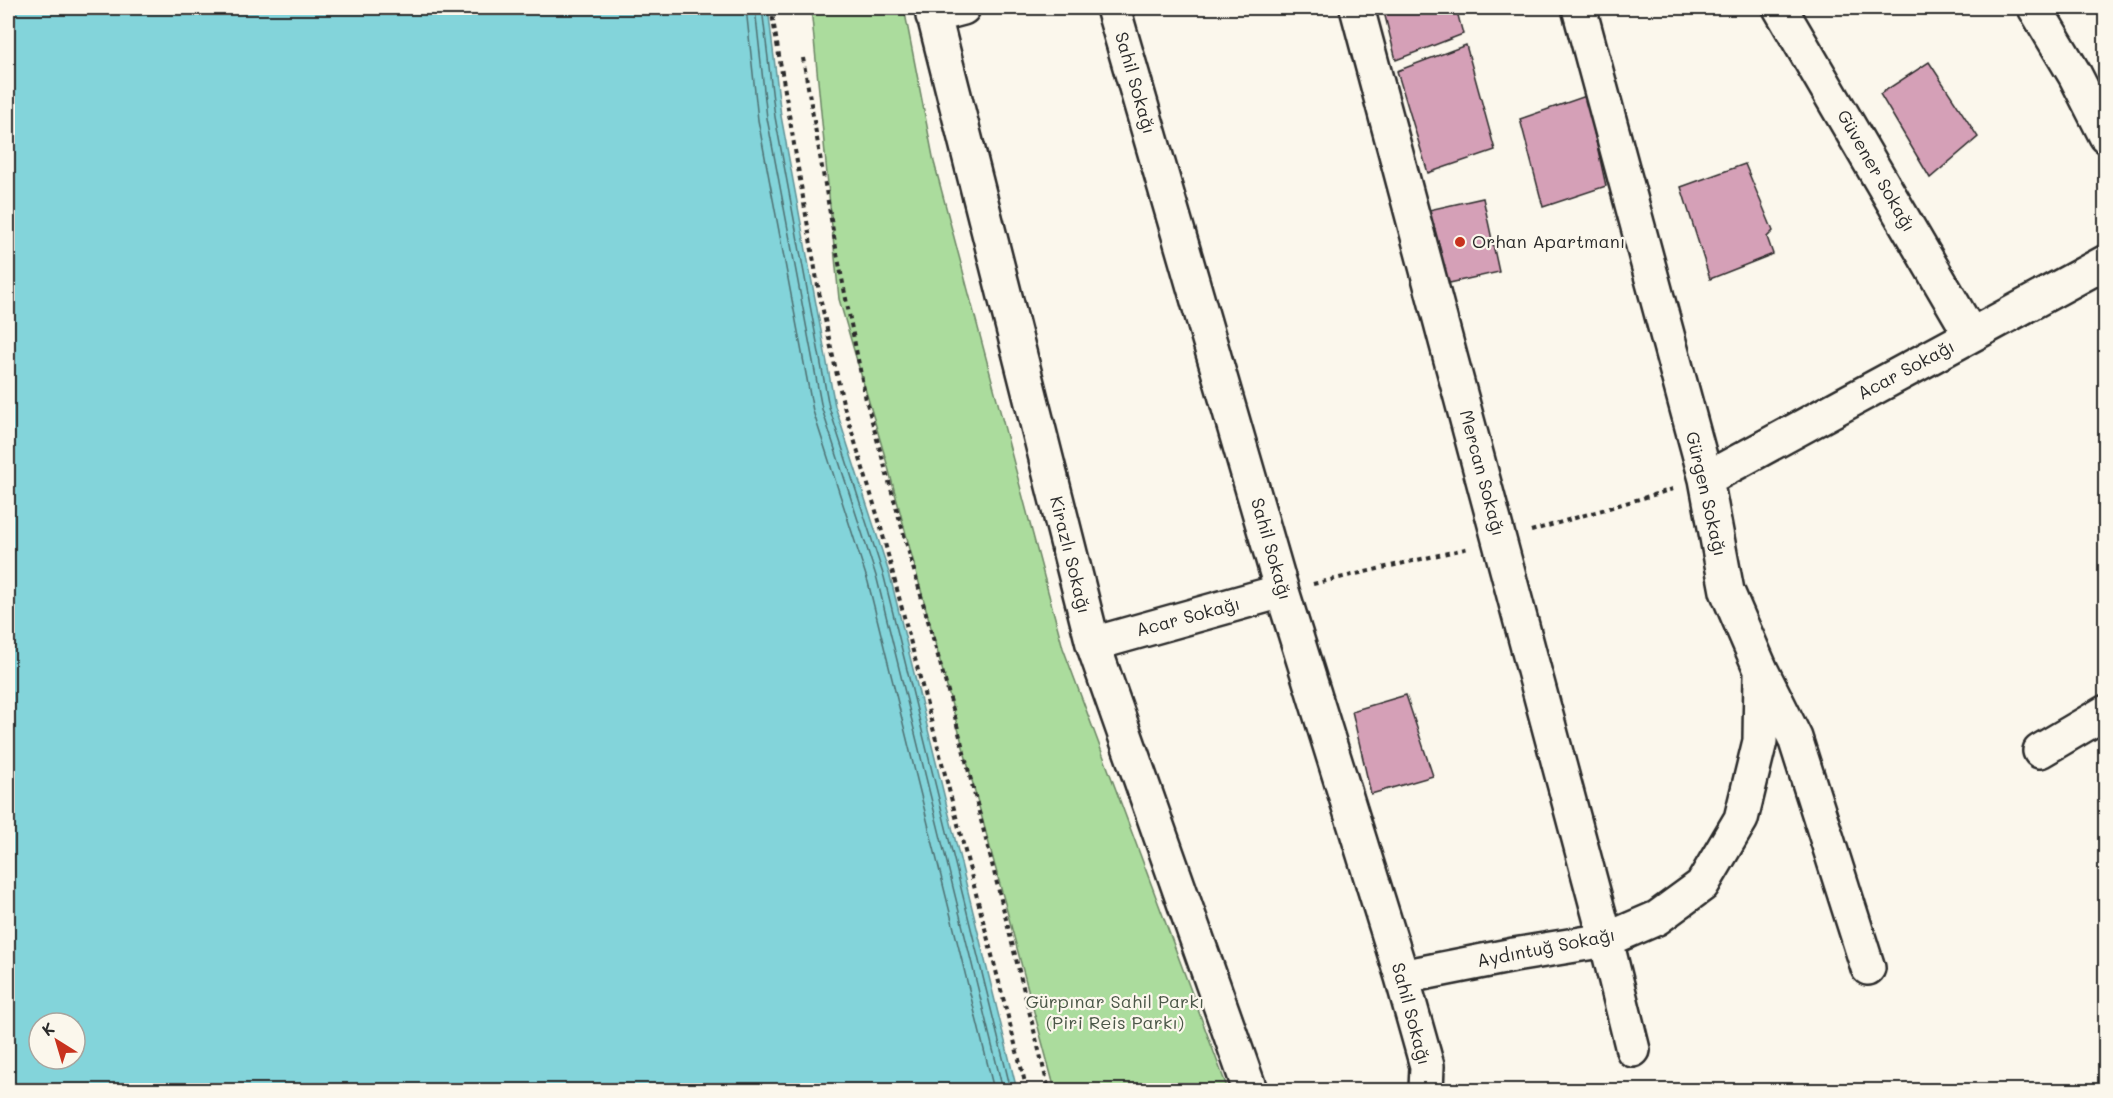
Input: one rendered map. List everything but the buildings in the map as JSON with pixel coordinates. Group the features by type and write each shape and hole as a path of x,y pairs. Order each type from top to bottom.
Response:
{"street":[{"name":"Sahil Sokağı","path":"1113,8 1282,591 1402,977 1427,1066 1426,1090"},
{"name":"Mercan Sokağı","path":"1357,8 1606,940 1633,1050"},
{"name":"Gürgen Sokağı","path":"1579,8 1706,479 1727,591 1761,670 1796,738 1868,968"},
{"path":"1591,52 1601,8"},
{"name":"Güvener Sokağı","path":"1780,8 1971,335"},
{"path":"2035,8 2075,75 2106,136"},
{"name":"Kirazlı Sokağı","path":"943,10 1093,644 1250,1090"},
{"name":"Acar Sokağı","path":"1706,479 2106,262"},
{"name":"Acar Sokağı","path":"1093,644 1282,591"},
{"name":"Aydıntuğ Sokağı","path":"1402,977 1514,954 1606,940 1657,918 1702,885 1741,819 1761,741 1761,670"},
{"path":"2040,751 2106,712"}],"path":[{"path":"771,8 819,292 843,403 880,524 1027,1090"},
{"path":"803,57 836,248 866,400 954,713 1049,1090"}],"green space":[{"name":"Gürpınar Sahil Parkı (Piri Reis Parkı)","path":"811,8 904,8 934,162 1063,648 1228,1090 1055,1090 888,467 839,299"}],"water":[{"path":"8,8 768,8 781,116 835,406 890,576 1017,1090 8,1090"}],"place":[{"name":"Orhan Apartmanı","path":"1460,242"}]}
